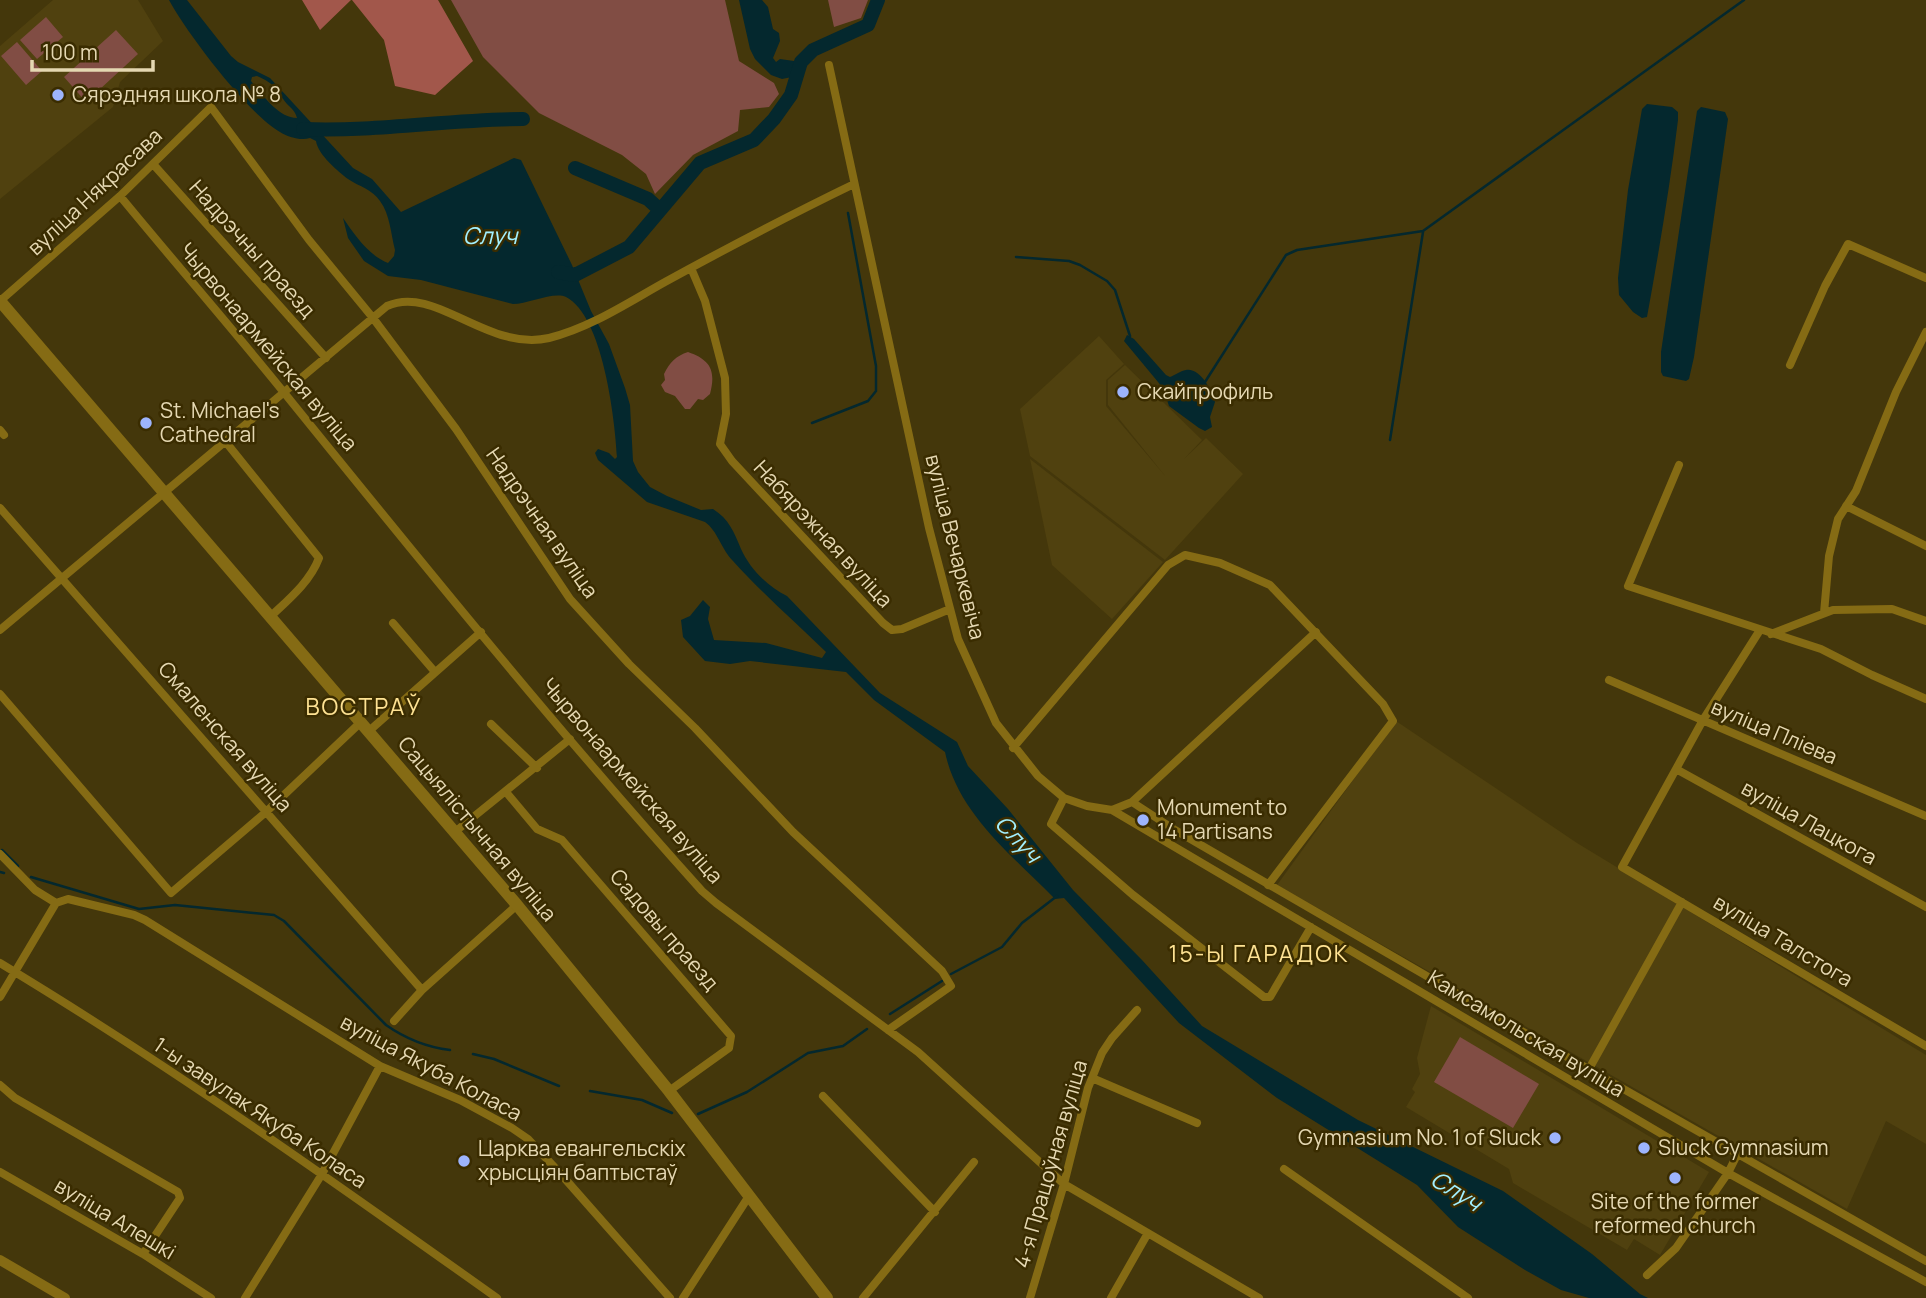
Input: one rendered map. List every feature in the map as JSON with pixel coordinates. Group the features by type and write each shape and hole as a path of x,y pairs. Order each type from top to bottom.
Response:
{"main road":[{"name":"Сацыялістычная вуліца","path":"0,301 456,831 669,1091 827,1298"}],"street":[{"path":"0,630 395,302 417,302 441,309 515,340 550,338 582,326 854,184 829,65"},
{"name":"вуліца Някрасава","path":"0,301 120,195 211,107"},
{"name":"Надрэчная вуліца","path":"211,107 309,240 373,318 456,429 570,599 629,664 695,728 793,832 942,971 951,986 888,1030"},
{"name":"Надрэчны праезд","path":"153,164 326,358"},
{"name":"вуліца Вечаркевіча","path":"854,184 897,387 950,609 972,672 996,723 1013,748 1038,776 1064,798"},
{"name":"Чырвонаармейская вуліца","path":"120,195 570,739 709,897 918,1052 1064,1184 1259,1298"},
{"path":"1790,365 1847,244 1926,278"},
{"name":"Набярэжная вуліца","path":"691,268 705,301 726,378 726,414 720,444 732,461 892,630 902,629 950,609"},
{"path":"1824,613 1829,556 1838,519 1856,491 1896,392 1926,332"},
{"path":"225,441 319,558 299,590 270,617"},
{"path":"1679,465 1628,586 1821,649 1926,699"},
{"path":"1846,506 1926,546"},
{"name":"Смаленская вуліца","path":"0,508 422,990"},
{"path":"1013,748 1168,565 1185,555 1220,563 1270,585 1383,704 1393,721 1268,885"},
{"path":"1771,634 1833,610 1892,609 1926,621"},
{"path":"393,623 435,672"},
{"path":"1676,769 1703,720 1760,630"},
{"path":"0,694 171,893 481,632"},
{"path":"1112,810 1132,802 1316,632"},
{"name":"вуліца Пліева","path":"1609,680 1926,816"},
{"path":"491,724 537,768"},
{"path":"456,831 570,739"},
{"name":"вуліца Талстога","path":"1676,769 1622,867 1926,1046"},
{"name":"вуліца Лацкога","path":"1676,769 1926,907"},
{"name":"Садовы праезд","path":"506,792 537,829 562,839 731,1036 729,1048 669,1091"},
{"path":"1064,798 1051,824 1133,895 1265,997 1270,997 1311,927"},
{"name":"Камсамольская вуліца","path":"1064,798 1087,806 1112,810 1728,1173 1926,1282"},
{"name":"Камсамольская вуліца","path":"1132,802 1268,885 1926,1261"},
{"path":"0,854 35,890 56,903 0,997"},
{"name":"вуліца Якуба Коласа","path":"56,903 68,899 145,920 380,1066 460,1100 528,1139 670,1298"},
{"path":"1588,1069 1682,902"},
{"path":"394,1021 422,990 517,905"},
{"name":"1-ы завулак Якуба Коласа","path":"0,963 158,1064 322,1174 497,1298"},
{"name":"4-я Працоўная вуліца","path":"1030,1298 1092,1078 1102,1053 1137,1010"},
{"path":"245,1298 322,1174 380,1066"},
{"path":"1092,1078 1197,1123"},
{"path":"0,1085 15,1098 178,1192 180,1198 143,1254"},
{"path":"823,1096 935,1212"},
{"path":"1647,1275 1676,1248 1728,1173 1738,1153"},
{"path":"863,1298 974,1162"},
{"path":"1284,1169 1468,1298"},
{"name":"вуліца Алешкі","path":"0,1172 143,1254 211,1298"},
{"path":"683,1298 749,1196"},
{"path":"1111,1298 1148,1233"},
{"path":"0,1260 65,1298"}],"shaded area":[{"name":"Сярэдняя школа № 8","path":"53,0 138,0 163,41 120,82 113,107 0,199 0,46"},
{"path":"302,0 351,0 320,30"},
{"path":"352,0 438,0 473,61 435,95 395,86 384,40"},
{"path":"451,0 725,0 739,61 774,83 779,94 769,107 740,110 738,131 693,155 655,194 646,174 622,155 539,113 483,57"},
{"path":"828,0 868,0 861,18 834,27"},
{"path":"46,17 63,37 37,59 20,40"},
{"path":"116,30 138,54 86,102 64,77"},
{"path":"17,42 42,71 26,85 1,56"},
{"path":"1099,336 1124,364 1106,380 1106,406 1166,477 1108,405 1108,380 1125,365 1202,440 1184,459 1206,438 1243,474 1165,560 1030,456 1020,409"},
{"path":"688,352 707,363 712,379 710,394 703,400 698,399 690,409 685,409 675,396 665,392 661,385 671,363"},
{"path":"1030,459 1163,562 1112,619 1052,565"},
{"path":"1396,721 1577,843 1926,1055 1926,1144 1886,1121 1847,1209 1277,885"},
{"name":"Gymnasium No. 1 of Sluck","path":"1431,1006 1709,1172 1660,1255 1634,1239 1627,1250 1513,1183 1509,1169 1406,1107 1415,1092 1412,1089 1420,1074 1417,1058"},
{"path":"1460,1037 1539,1084 1513,1128 1434,1082"}],"water":[{"name":"Случ","path":"169,0 187,0 231,56 270,78 353,168 372,179 401,212 514,158 521,160 609,344 630,405 633,461 650,487 701,510 713,509 719,513 730,526 745,556 760,577 787,596 880,693 957,742 968,766 1008,809 1073,890 1202,1026 1358,1120 1503,1191 1592,1254 1648,1298 1589,1298 1561,1290 1525,1270 1458,1227 1417,1185 1277,1098 1179,1023 1064,898 1055,899 989,833 962,795 945,752 874,700 846,672 750,661 730,664 705,661 683,637 681,620 690,616 703,600 710,607 708,619 714,640 766,643 822,658 826,652 733,561 705,522 647,502 598,460 595,453 598,449 609,453 615,459 617,457 610,395 598,346 579,308 561,296 513,304 421,280 388,276 364,261 348,238 343,218 368,250 388,263 395,250 388,218 380,201 366,188 348,179 334,167 320,152 316,141 287,135 267,123 219,72","holes":["257,76 275,87 297,118 283,114 266,99 251,81 252,77"]},
{"path":"739,0 762,0 768,7 773,29 779,33 780,41 773,58 776,62 780,59 801,62 797,76 782,79 771,75 755,59 750,49"},
{"path":"1647,104 1672,107 1678,112 1678,120 1647,317 1642,318 1633,312 1619,295 1618,278 1628,190 1642,109"},
{"path":"1701,107 1725,112 1728,119 1694,357 1689,379 1686,381 1663,376 1661,352 1697,111"},
{"path":"1127,335 1134,339 1166,375 1170,377 1191,370 1201,376 1215,402 1210,417 1212,427 1205,431 1169,406 1163,388 1124,341"}],"waterway":[{"name":"Случ","path":"558,272 575,275 629,247 700,163 754,140 774,119 791,95 801,62 813,50 868,25 878,0"},
{"path":"1205,382 1286,255 1297,250 1423,231 1744,0"},
{"path":"303,129 358,129 523,119"},
{"path":"575,168 648,199 660,210"},
{"path":"812,423 868,401 876,391 876,366 848,213"},
{"path":"1390,440 1423,232"},
{"path":"1016,257 1069,261 1107,281 1115,290 1130,336"},
{"path":"2,850 18,866"},
{"path":"0,872 4,873"},
{"path":"31,877 139,909 175,905 274,915 284,921 386,1025 416,1042 450,1050"},
{"path":"951,974 1002,947 1022,923 1057,896"},
{"path":"890,1014 942,981"},
{"path":"698,1114 747,1092 808,1053 843,1046 867,1029"},
{"path":"473,1054 494,1059 559,1086"},
{"path":"590,1091 642,1100 672,1113"}],"place":[{"name":"Сярэдняя школа № 8","path":"58,95"},
{"name":"Скайпрофиль","path":"1123,392"},
{"name":"St. Michael's Cathedral","path":"146,423"},
{"name":"Monument to 14 Partisans","path":"1143,820"},
{"name":"Gymnasium No. 1 of Sluck","path":"1555,1138"},
{"name":"Sluck Gymnasium","path":"1644,1148"},
{"name":"Царква евангельскіх хрысціян баптыстаў","path":"464,1161"},
{"name":"Site of the former reformed church","path":"1675,1178"}],"district":[{"name":"ВОСТРАЎ","path":"364,707"},
{"name":"15-Ы ГАРАДОК","path":"1259,954"}]}
